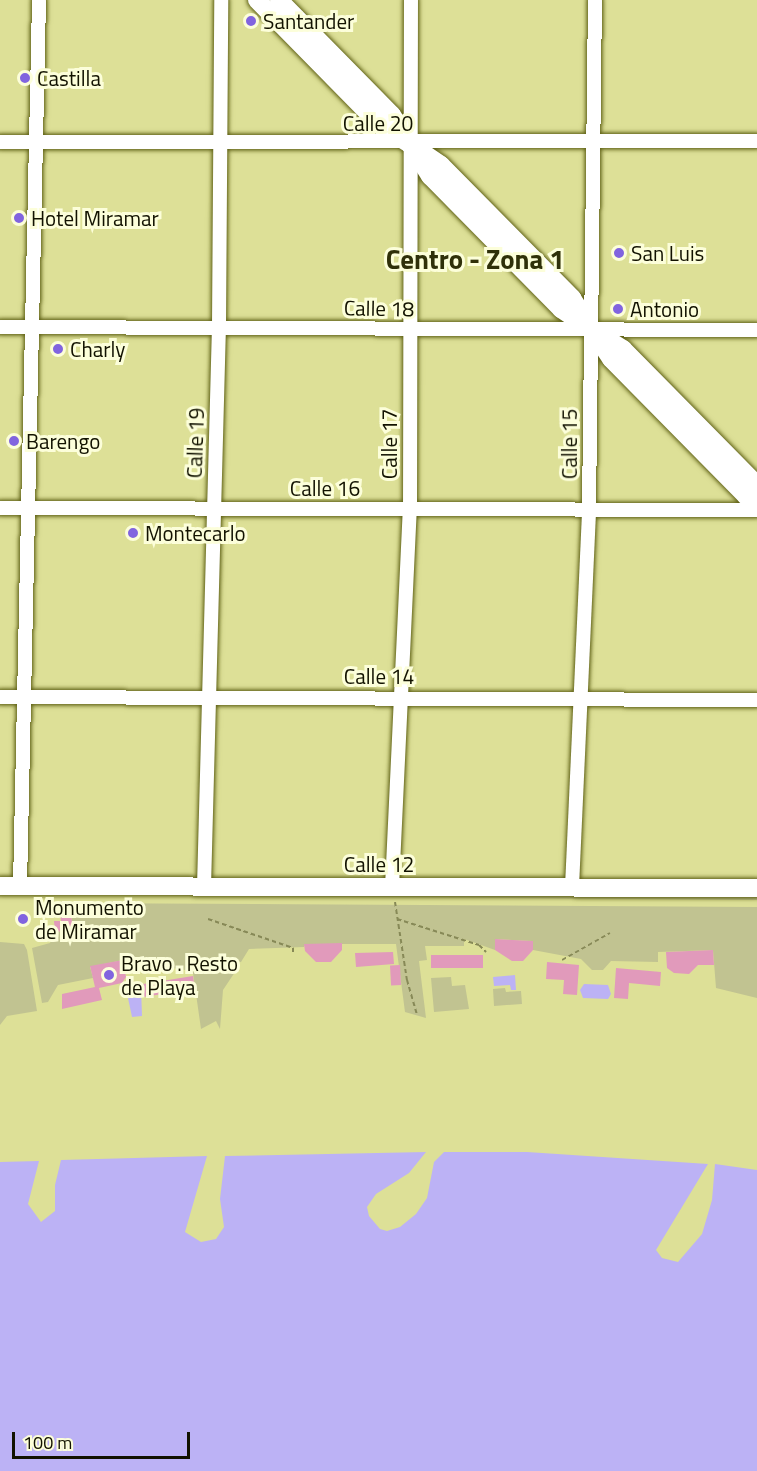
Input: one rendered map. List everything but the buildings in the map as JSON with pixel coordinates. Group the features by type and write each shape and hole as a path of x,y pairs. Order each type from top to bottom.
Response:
{"main road":[{"path":"256,0 381,126 410,144"},
{"path":"279,0 392,115 430,176 561,309 623,349 757,485"},
{"path":"591,329 611,359 746,496 757,502"},
{"name":"Calle 12","path":"0,886 204,886 394,894 572,887 757,888"}],"street":[{"path":"20,886 34,142 39,0"},
{"name":"Calle 19","path":"204,886 219,326 218,144 221,0"},
{"name":"Calle 17","path":"394,894 400,697 410,509 411,0"},
{"name":"Calle 15","path":"572,887 590,510 595,0"},
{"name":"Calle 20","path":"0,142 410,144 757,141"},
{"name":"Calle 18","path":"0,327 219,326 757,330"},
{"name":"Calle 16","path":"0,508 757,510"},
{"name":"Calle 14","path":"0,697 210,696 757,700"}],"path":[{"path":"394,894 417,1014"},
{"path":"208,919 293,948 293,954"},
{"path":"397,919 479,945 486,952"},
{"path":"562,960 610,933"}],"green space":[{"path":"15,892 757,897 757,900 15,894"},
{"path":"63,903 757,907 757,998 716,988 713,950 658,952 658,962 611,961 603,970 592,970 581,959 533,950 532,941 496,939 495,950 464,939 464,946 425,946 427,960 419,961 426,1018 405,1012 396,944 305,944 304,947 249,949 241,962 234,963 235,972 223,990 220,1029 216,1021 201,1029 193,973 179,968 126,973 123,960 90,967 93,978 58,985 48,1002 42,1003 32,948 50,943 55,932 73,930 71,914 64,915"},
{"path":"0,942 24,944 27,950 37,1011 7,1016 0,1025"},
{"path":"451,977 452,986 465,985 469,1009 434,1012 431,978"},
{"path":"505,988 506,992 521,991 522,1004 494,1006 493,989"}],"shaded area":[{"path":"515,975 516,990 511,990 510,985 494,986 493,977"},
{"path":"584,984 608,985 611,994 608,999 583,998 580,990"},
{"path":"141,987 142,1016 132,1017 128,998 133,988"},
{"path":"426,1152 409,1173 376,1194 367,1207 369,1216 380,1229 387,1231 400,1227 416,1214 427,1198 434,1162 444,1152 527,1152 708,1164 656,1250 662,1258 678,1262 702,1234 712,1200 715,1164 757,1170 757,1471 0,1471 0,1162 39,1161 28,1204 41,1222 55,1211 55,1185 61,1160 207,1156 185,1232 201,1242 216,1239 224,1227 220,1199 225,1156"}],"place":[{"name":"Santander","path":"251,21"},
{"name":"Castilla","path":"25,78"},
{"name":"Hotel Miramar","path":"19,218"},
{"name":"San Luis","path":"619,253"},
{"name":"Antonio","path":"618,309"},
{"name":"Charly","path":"58,349"},
{"name":"Barengo","path":"14,441"},
{"name":"Montecarlo","path":"133,533"},
{"name":"Monumento de Miramar","path":"23,919"},
{"name":"Bravo . Resto de Playa","path":"109,975"}],"district":[{"name":"Centro - Zona 1","path":"475,259"}]}
